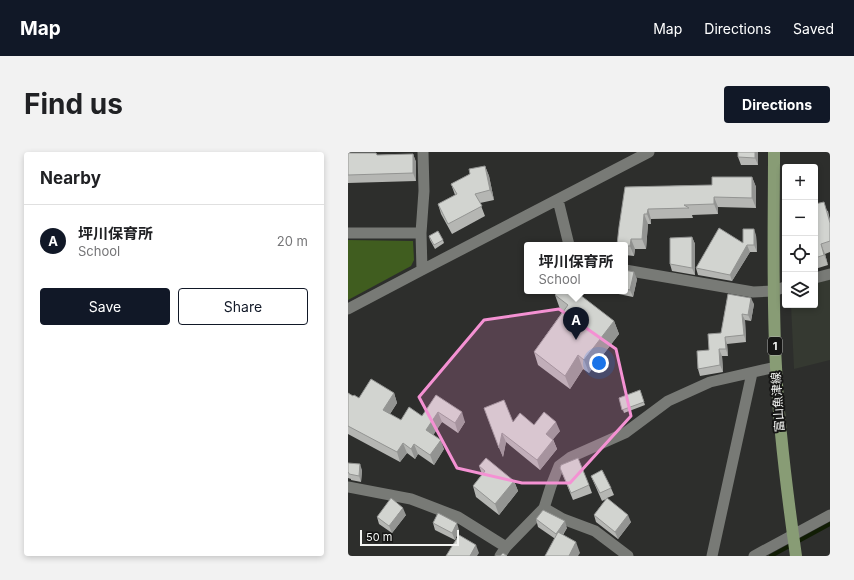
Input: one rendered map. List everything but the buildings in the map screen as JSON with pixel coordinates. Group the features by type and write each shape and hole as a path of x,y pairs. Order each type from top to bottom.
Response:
{"main road":[{"name":"富山魚津線","path":"774,152 773,291 776,367 782,450 796,555"}],"street":[{"path":"422,270 421,233 424,191 423,152"},
{"path":"348,309 649,152"},
{"path":"558,200 568,242"},
{"path":"348,233 421,233"},
{"path":"628,271 753,292 773,291 782,288"},
{"path":"818,277 830,274"},
{"path":"348,487 411,499 458,517 503,552 544,508 559,466 570,457 625,433 668,401 710,382 776,367"},
{"path":"712,556 752,373"},
{"path":"544,508 563,519 595,530 628,556"},
{"path":"754,556 793,537 830,515"}],"highlighted area":[{"path":"559,309 616,349 631,416 570,483 522,483 457,468 419,397 484,320"}],"shaded area":[{"path":"830,279 830,360 794,369 791,308 818,308 818,283"}],"green space":[{"path":"348,240 413,241 414,260 411,266 348,300"}],"waterway":[{"path":"771,556 830,524"}],"place":[{"name":"坪川保育所","path":"576,340"}]}
